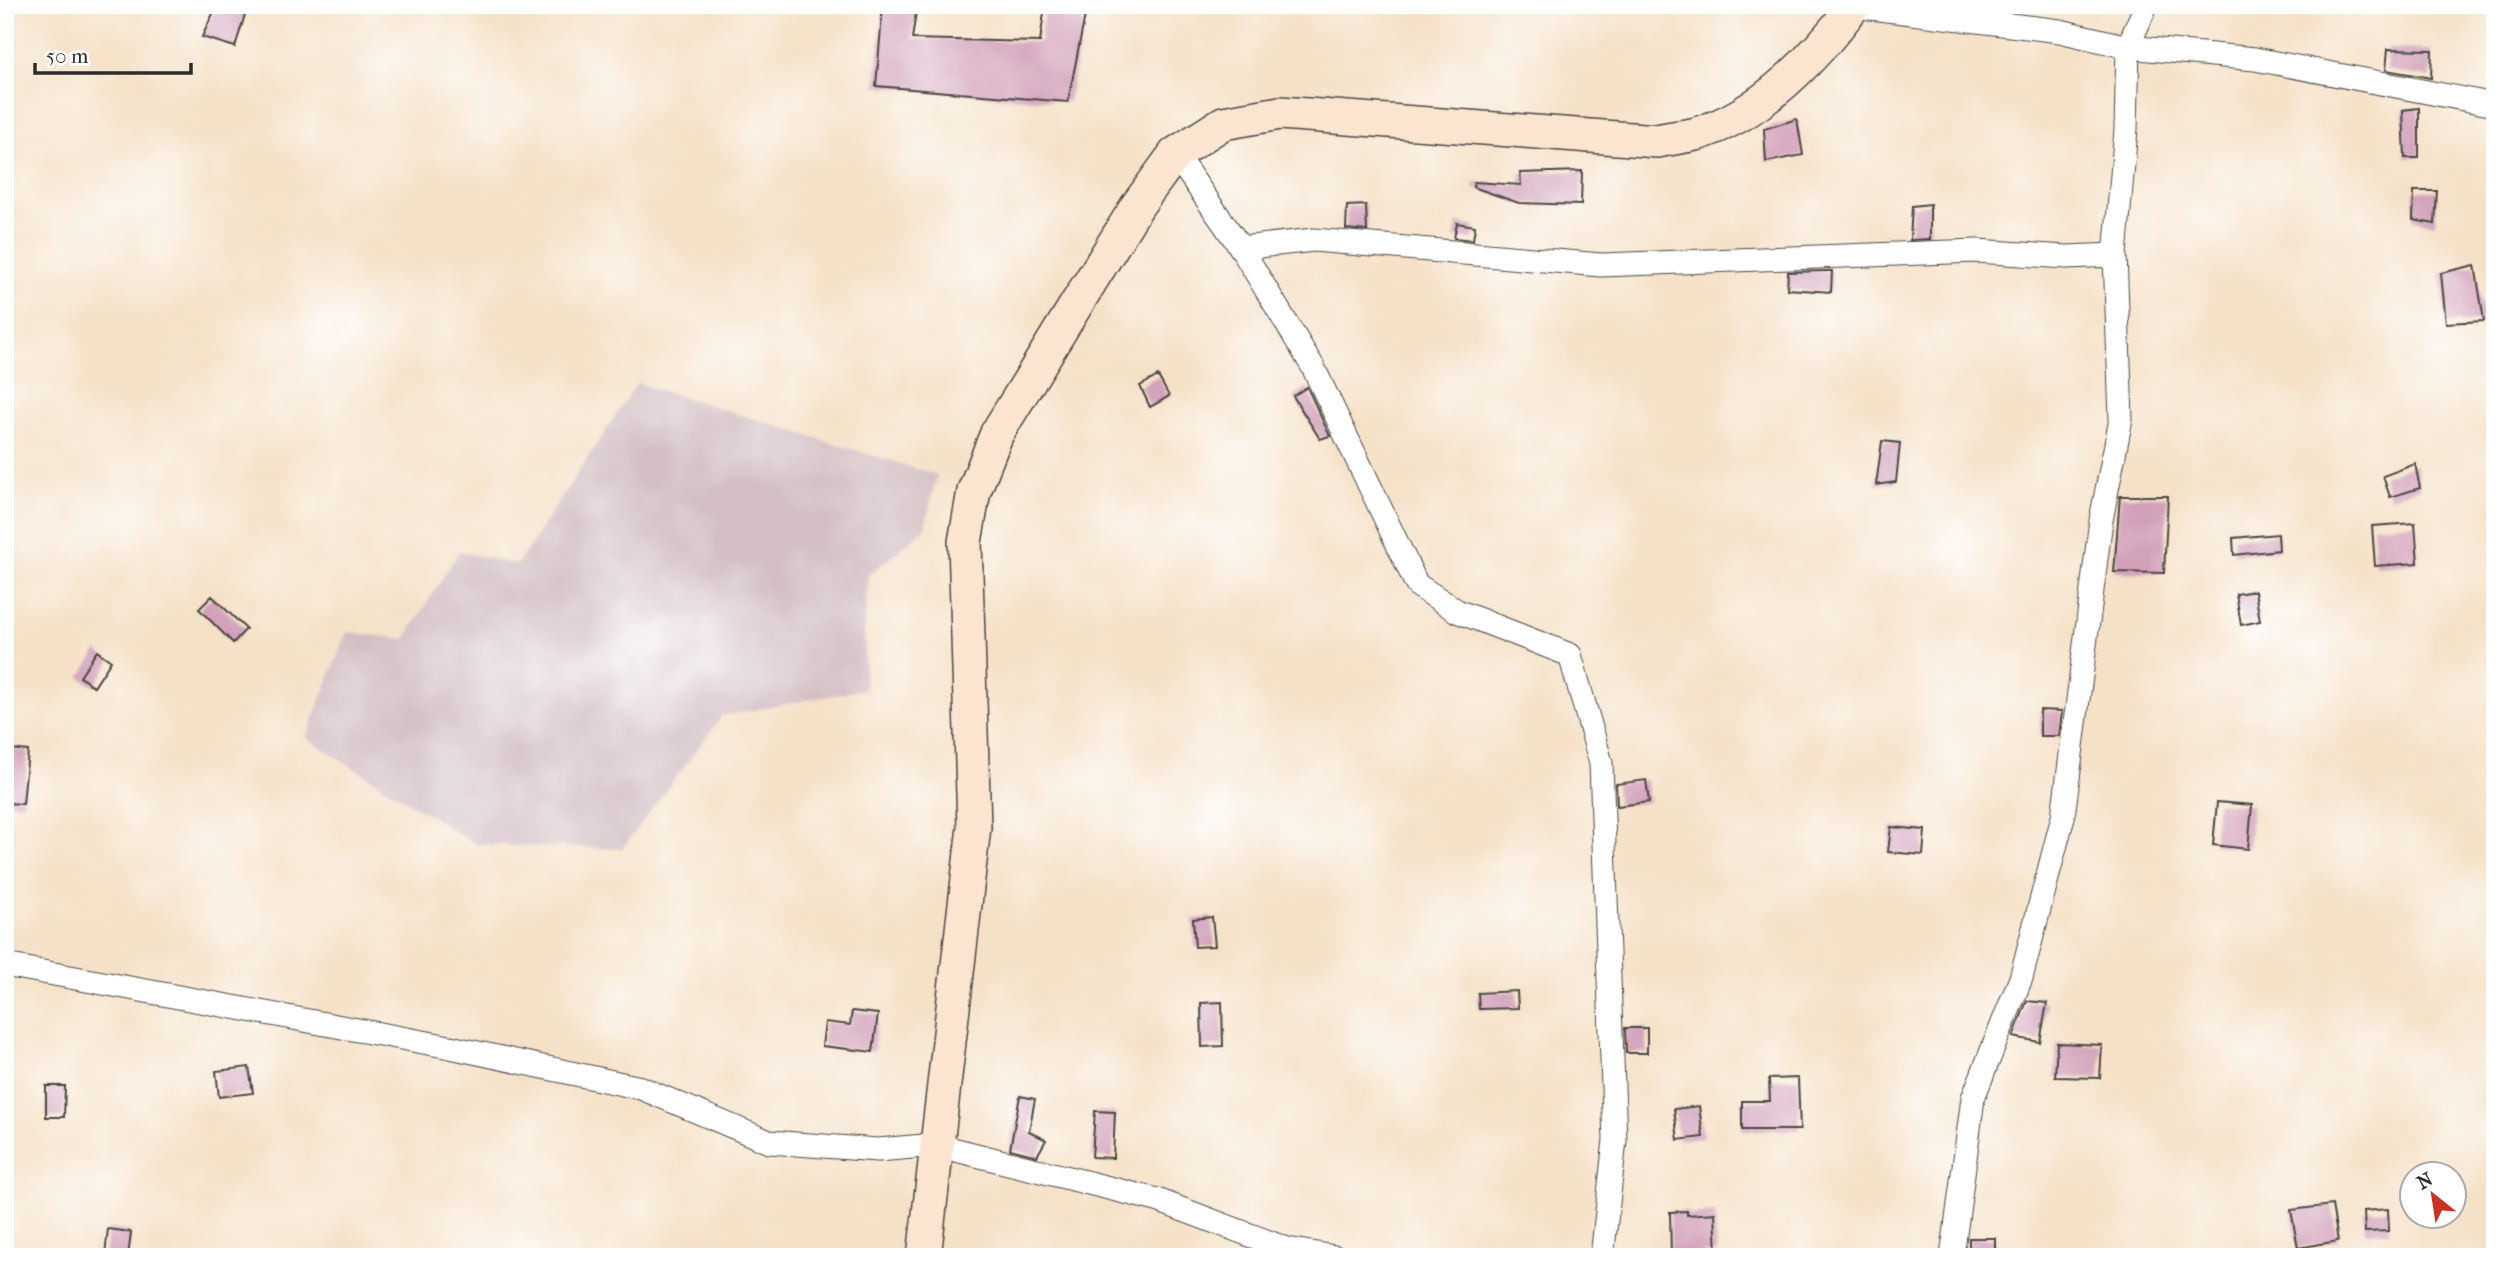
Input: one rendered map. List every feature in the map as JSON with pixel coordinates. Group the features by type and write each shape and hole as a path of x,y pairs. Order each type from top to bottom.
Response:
{"main road":[{"path":"924,1257 974,827 965,541 974,491 996,433 1137,206 1175,154 1223,123 1280,113 1658,141 1696,134 1726,122 1754,105 1800,68 1854,6"}],"street":[{"path":"1952,1257 1973,1098 2021,978 2063,817 2101,520 2121,419 2115,255 2126,130 2129,47 2146,5"},
{"path":"1854,6 2060,30 2129,47 2255,59 2495,105"},
{"path":"1175,154 1241,248 1313,367 1417,584 1457,611 1570,655 1601,763 1615,1140 1602,1257"},
{"path":"1241,248 1314,240 1601,265 1977,251 2066,257 2115,255"},
{"path":"5,965 450,1047 640,1088 769,1142 878,1150 936,1145 1157,1199 1287,1249 1335,1257"}],"shaded area":[{"path":"637,383 937,475 924,530 868,575 864,633 865,689 722,716 622,849 476,844 306,738 347,632 405,639 459,551 517,565"}],"building":[{"path":"217,5 248,5 235,47 202,37"},
{"path":"883,5 917,5 912,39 1040,42 1045,5 1087,5 1068,102 876,86"},
{"path":"2388,49 2432,50 2431,78 2386,70"},
{"path":"2419,108 2419,158 2405,158 2403,110"},
{"path":"1797,119 1803,155 1766,162 1764,129"},
{"path":"1582,171 1581,205 1519,203 1473,187 1474,182 1521,185 1520,173"},
{"path":"2414,191 2437,191 2435,224 2413,220"},
{"path":"1930,204 1930,239 1910,240 1912,206"},
{"path":"1366,205 1367,231 1346,229 1347,206"},
{"path":"1457,223 1475,226 1473,240 1454,238"},
{"path":"2475,265 2484,321 2446,323 2441,273"},
{"path":"1832,271 1831,292 1787,289 1788,272"},
{"path":"1158,376 1169,396 1150,407 1140,386"},
{"path":"1307,387 1330,436 1320,439 1293,396"},
{"path":"1882,441 1900,443 1896,482 1876,485"},
{"path":"2415,464 2420,488 2390,497 2383,476"},
{"path":"2120,496 2168,496 2164,573 2114,572"},
{"path":"2415,523 2418,563 2375,566 2372,526"},
{"path":"2278,534 2279,550 2234,555 2233,538"},
{"path":"2255,591 2260,621 2241,625 2236,594"},
{"path":"212,596 246,629 233,643 199,609"},
{"path":"97,651 111,661 94,687 80,677"},
{"path":"2040,710 2062,711 2059,736 2040,736"},
{"path":"10,749 28,751 23,804 5,803"},
{"path":"1646,780 1649,802 1617,806 1616,784"},
{"path":"2217,802 2252,805 2248,849 2213,845"},
{"path":"1891,827 1925,830 1923,855 1888,852"},
{"path":"1212,917 1215,946 1195,947 1193,919"},
{"path":"1517,991 1518,1008 1479,1009 1478,993"},
{"path":"2027,1001 2047,1003 2040,1042 2013,1037"},
{"path":"1222,1002 1223,1046 1202,1047 1201,1003"},
{"path":"852,1011 878,1014 873,1052 822,1046 825,1022 850,1025"},
{"path":"1625,1028 1647,1028 1647,1053 1626,1053"},
{"path":"2057,1043 2102,1045 2100,1078 2055,1077"},
{"path":"249,1067 253,1093 219,1097 216,1071"},
{"path":"1798,1078 1800,1130 1742,1130 1742,1101 1770,1101 1769,1079"},
{"path":"46,1086 65,1086 64,1117 46,1117"},
{"path":"1020,1096 1035,1099 1029,1131 1046,1140 1037,1156 1010,1149"},
{"path":"1699,1106 1703,1137 1678,1140 1674,1109"},
{"path":"1095,1111 1115,1112 1113,1158 1092,1157"},
{"path":"2332,1205 2338,1241 2298,1248 2291,1210"},
{"path":"2388,1209 2389,1231 2365,1232 2364,1211"},
{"path":"1687,1211 1687,1215 1715,1213 1717,1253 1671,1256 1670,1212"},
{"path":"108,1229 131,1232 128,1257 105,1255"},
{"path":"1969,1238 1995,1238 1995,1257 1969,1257"}]}
